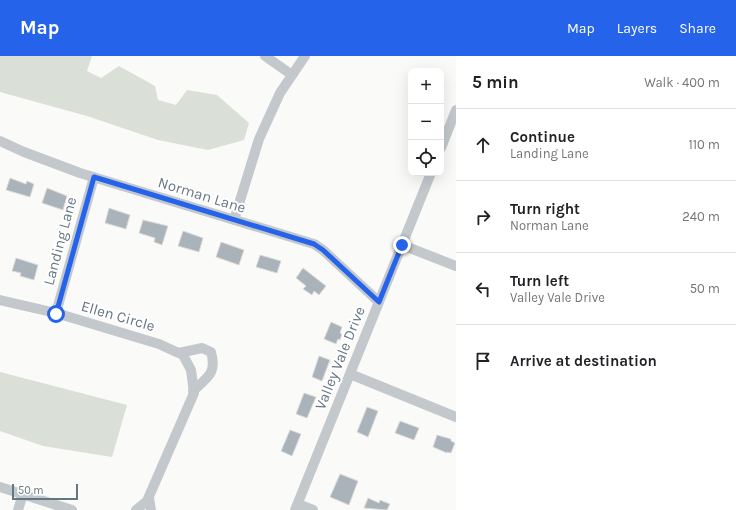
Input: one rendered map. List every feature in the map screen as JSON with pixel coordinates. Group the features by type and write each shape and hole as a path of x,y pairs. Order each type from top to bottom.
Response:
{"street":[{"path":"265,56 292,75"},
{"path":"234,220 259,139 280,93 304,56"},
{"path":"444,141 456,113"},
{"name":"Norman Lane","path":"0,141 24,152 94,177 314,244 323,250 379,302"},
{"name":"Valley Vale Drive","path":"297,507 430,176"},
{"name":"Landing Lane","path":"56,314 94,177"},
{"path":"402,245 456,266"},
{"name":"Ellen Circle","path":"0,300 56,314 159,344 179,353"},
{"path":"136,510 147,501 193,391 212,371 214,364 211,352 202,348 179,353"},
{"path":"179,353 182,355 191,370 193,391"},
{"path":"350,374 456,417"},
{"path":"0,487 72,510"},
{"path":"18,510 23,494"},
{"path":"148,498 151,510"},
{"path":"297,507 313,510"}],"shaded area":[{"path":"0,56 92,56 87,71 101,78 119,66 155,86 158,100 176,105 187,90 217,95 249,123 244,140 208,150 158,140 87,116 0,92"},
{"path":"0,372 127,405 112,457 43,446 0,431"}],"building":[{"path":"10,178 26,184 27,181 34,184 30,197 6,190"},
{"path":"47,188 67,196 63,210 42,203"},
{"path":"109,208 130,215 126,229 105,223"},
{"path":"143,220 168,226 162,245 154,242 155,238 139,233"},
{"path":"183,231 203,238 199,252 178,246"},
{"path":"221,242 244,250 239,265 216,257"},
{"path":"260,255 281,261 277,273 256,267"},
{"path":"16,258 38,265 34,280 20,276 21,273 12,271"},
{"path":"303,268 326,286 319,295 314,291 312,295 303,289 306,286 296,278"},
{"path":"331,322 342,327 340,340 338,339 336,344 324,339"},
{"path":"319,356 330,360 322,381 312,377"},
{"path":"304,393 316,397 307,418 296,414"},
{"path":"367,407 378,411 368,437 357,432"},
{"path":"400,421 419,428 414,440 395,433"},
{"path":"290,430 301,434 292,456 281,451"},
{"path":"437,435 451,439 451,441 455,443 451,453 447,453 433,447"},
{"path":"340,474 358,481 349,505 330,497"},
{"path":"368,498 379,503 380,500 390,504 387,510 364,508"}],"route":[{"path":"56,314 94,177 314,244 323,250 379,302 402,245"}]}
